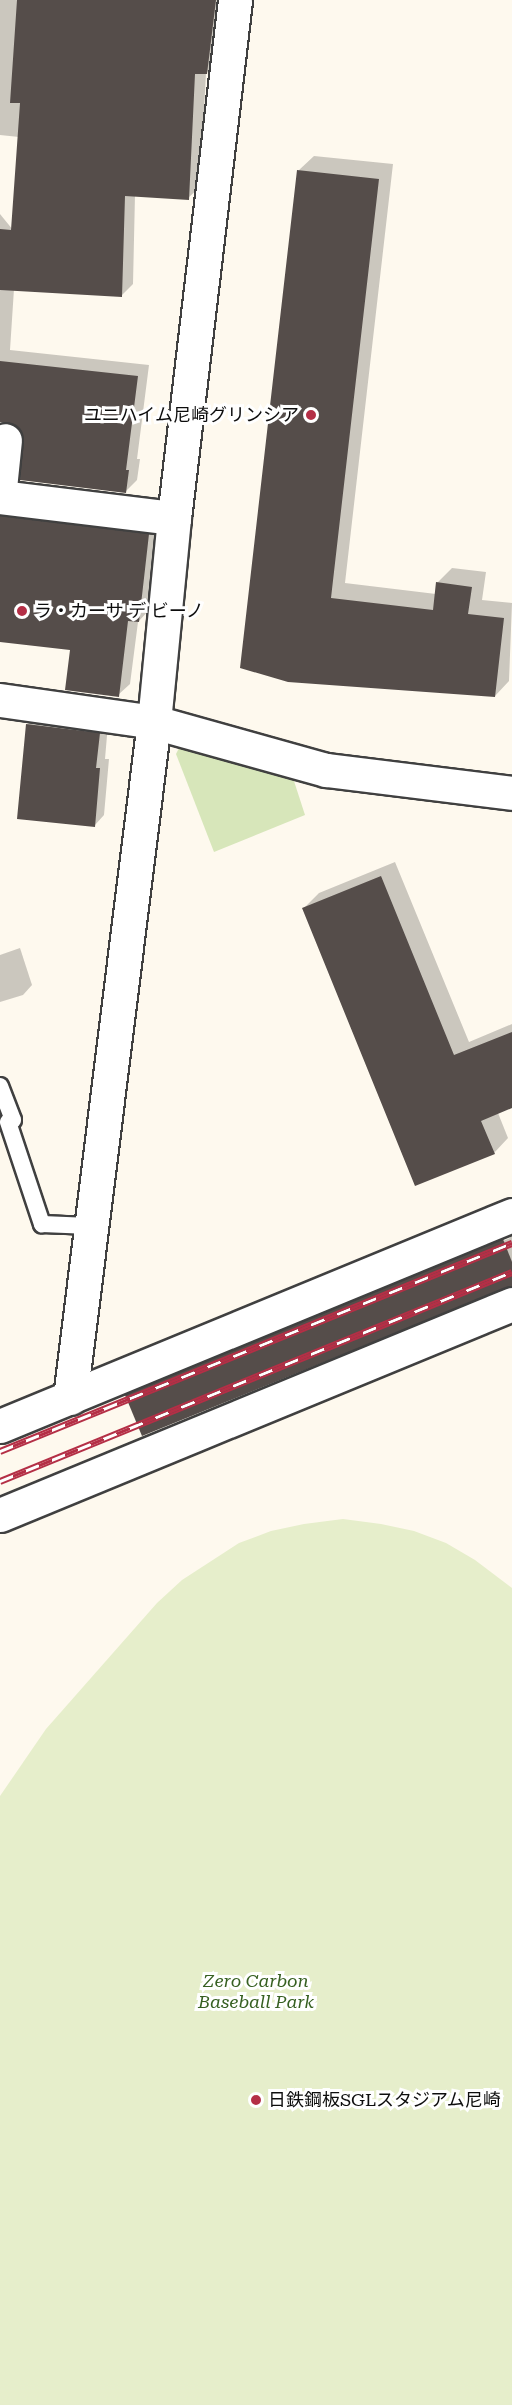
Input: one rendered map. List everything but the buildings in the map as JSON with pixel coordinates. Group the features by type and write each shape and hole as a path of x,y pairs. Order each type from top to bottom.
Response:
{"street":[{"path":"69,1398 154,722 174,518 235,0"},
{"path":"0,488 5,440"},
{"path":"0,496 174,518"},
{"path":"0,700 154,722 327,770 512,794"},
{"path":"0,1426 512,1215"},
{"path":"0,1515 512,1304"}],"lane":[{"path":"0,1086 13,1120 4,1124 42,1224 90,1226"}],"green space":[{"path":"179,748 293,778 305,815 214,852 176,754"},
{"name":"日鉄鋼板SGLスタジアム尼崎","path":"343,1519 414,1531 446,1543 475,1560 512,1588 512,2405 0,2405 0,1796 46,1729 157,1603 182,1580 239,1543 271,1531"}],"railway":[{"path":"0,1451 512,1243"},
{"path":"0,1481 512,1272"}],"place":[{"name":"ユニハイム尼崎グリンシア","path":"311,415"},
{"name":"ラ・カーサ デ ビーノ","path":"22,611"},
{"name":"日鉄鋼板SGLスタジアム尼崎","path":"256,2100"}],"park label":[{"name":"Zero Carbon Baseball Park","path":"256,1992"}]}
